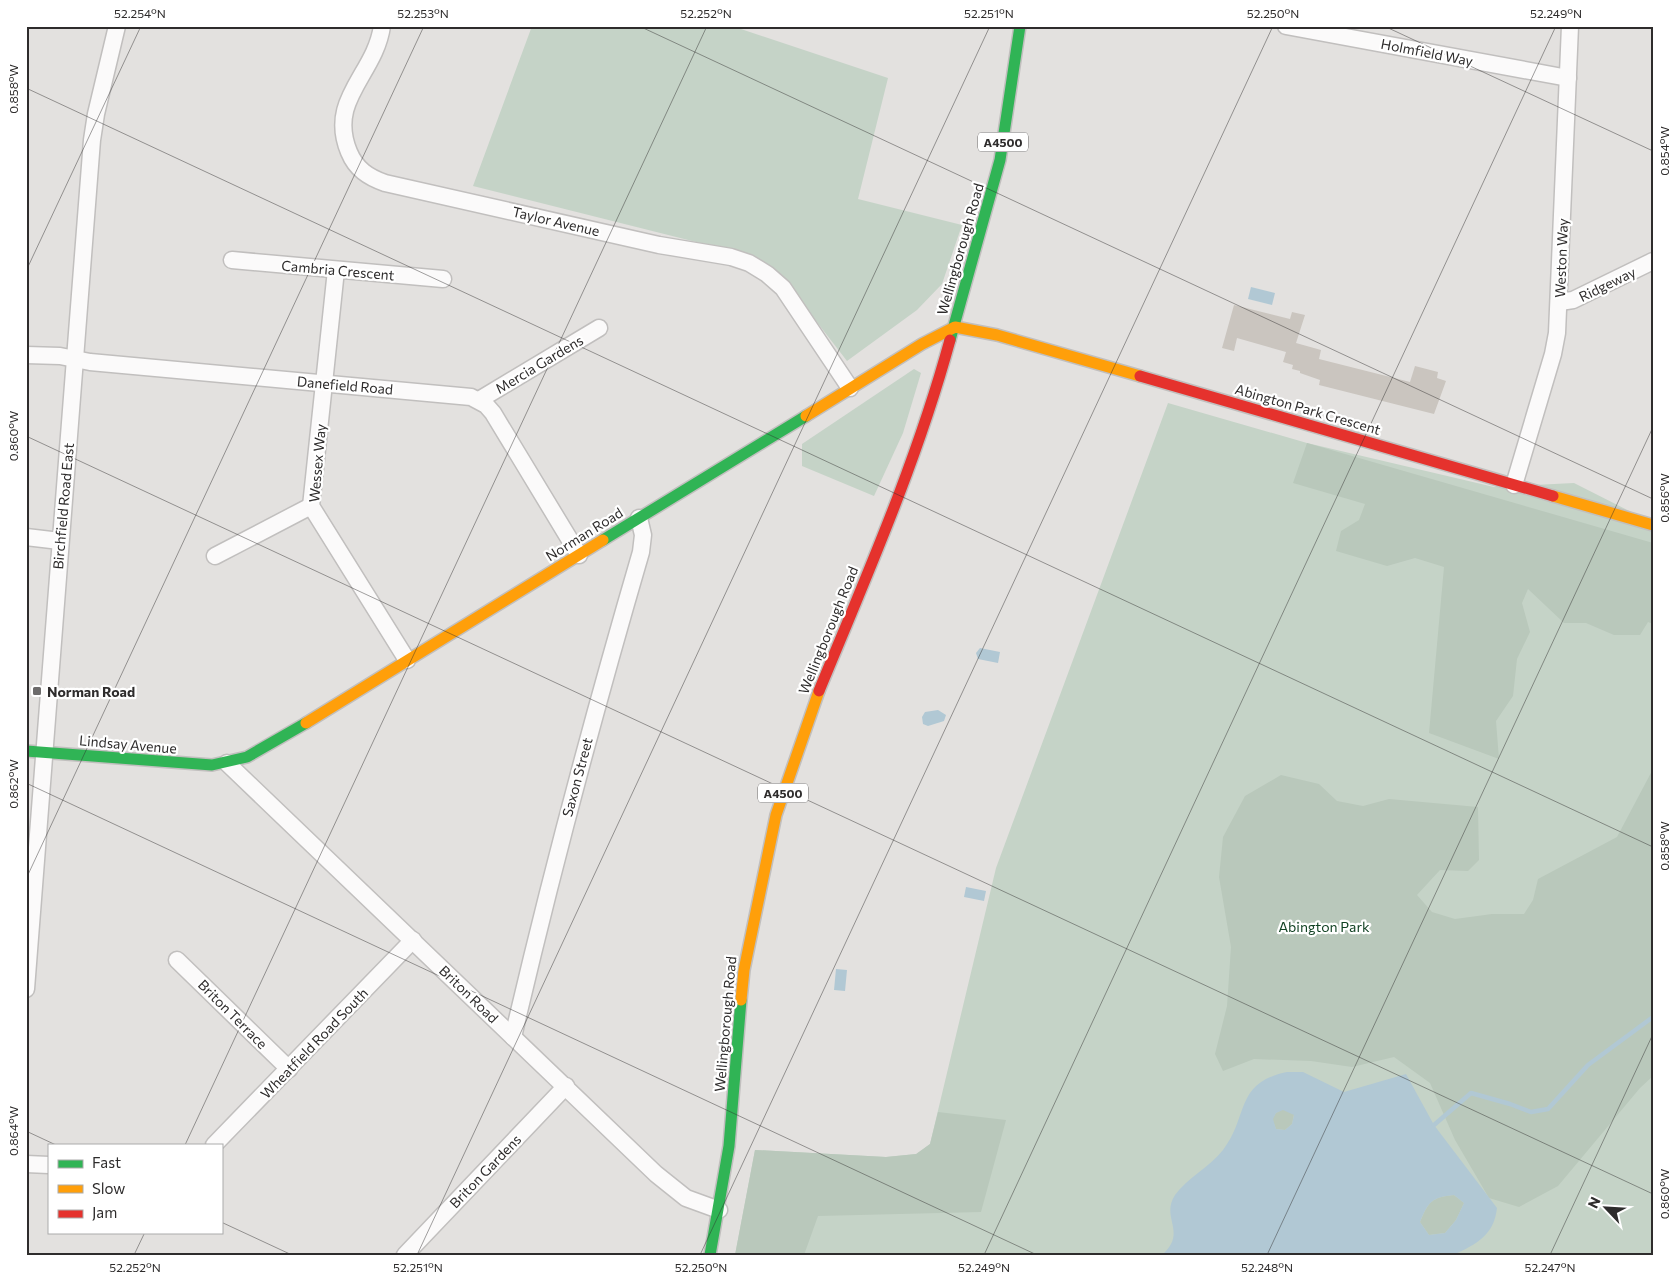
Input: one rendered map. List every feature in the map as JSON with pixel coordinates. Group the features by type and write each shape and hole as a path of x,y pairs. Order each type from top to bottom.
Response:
{"street":[{"name":"Birchfield Road East","path":"26,989 92,140 96,114 117,26"},
{"name":"Taylor Avenue","path":"382,26 375,52 348,98 342,119 347,148 363,173 385,183 659,245 731,257 749,263 767,274 783,288 850,388"},
{"name":"Wellingborough Road","path":"710,1255 720,1210 729,1146 744,970 776,815 808,716 907,477 954,326 1000,160 1020,26"},
{"name":"Holmfield Way","path":"1286,26 1568,78"},
{"name":"Weston Way","path":"1514,485 1553,354 1560,302 1570,26"},
{"name":"Cambria Crescent","path":"232,260 443,279"},
{"name":"Ridgeway","path":"1560,302 1574,300 1653,261"},
{"name":"Wessex Way","path":"336,270 310,506 407,660"},
{"name":"Norman Road","path":"227,763 268,746 954,326"},
{"name":"Abington Park Crescent","path":"954,326 997,335 1653,525"},
{"name":"Mercia Gardens","path":"479,400 599,328"},
{"name":"Danefield Road","path":"26,355 456,395 479,400"},
{"path":"479,400 493,413 579,555"},
{"path":"215,556 310,506"},
{"name":"Saxon Street","path":"514,1037 548,889 583,754 641,552 643,535 639,518"},
{"path":"26,537 60,540"},
{"name":"Lindsay Avenue","path":"26,751 196,765 227,763"},
{"name":"Briton Road","path":"227,763 672,1189 698,1204 720,1210"},
{"name":"Wheatfield Road South","path":"215,1144 413,940"},
{"name":"Briton Terrace","path":"177,960 288,1069"},
{"name":"Briton Gardens","path":"405,1255 566,1086"},
{"path":"26,1164 48,1166"}],"green space":[{"path":"532,26 732,26 888,78 858,199 962,225 942,284 917,310 847,361 792,290 728,250 473,186"},
{"path":"914,369 921,373 903,433 874,496 802,466 802,444"},
{"name":"Abington Park","path":"1168,403 1307,443 1494,487 1574,483 1653,523 1653,1255 735,1255 755,1150 886,1157 917,1154 930,1144 996,868"},
{"path":"1307,443 1653,543 1653,624 1648,622 1640,635 1614,635 1586,623 1564,623 1528,589 1522,603 1530,632 1517,659 1513,696 1496,721 1499,759 1429,733 1444,567 1415,558 1387,566 1336,551 1341,531 1359,520 1365,504 1293,483"},
{"path":"1653,769 1653,1076 1640,1088 1558,1186 1519,1207 1489,1198 1455,1140 1430,1083 1394,1057 1352,1067 1311,1061 1254,1059 1223,1071 1215,1054 1227,1006 1231,947 1219,877 1223,837 1245,796 1281,775 1319,784 1337,801 1363,806 1389,799 1478,807 1479,860 1468,871 1440,870 1417,895 1432,912 1455,919 1492,914 1524,914 1533,900 1538,879 1617,837"},
{"path":"1283,1109 1294,1114 1292,1124 1285,1130 1276,1129 1272,1119 1276,1113"},
{"path":"938,1112 1006,1120 981,1212 818,1216 804,1255 735,1255 755,1150 886,1157 916,1154 930,1144"},
{"path":"1454,1195 1464,1203 1456,1220 1445,1233 1429,1235 1420,1222 1428,1205 1441,1197"}],"water":[{"path":"1251,287 1275,293 1272,305 1248,299"},
{"path":"980,648 1000,652 998,663 978,659 976,653"},
{"path":"938,710 946,715 944,721 928,726 923,724 922,717 925,712"},
{"path":"966,887 986,891 984,901 964,897"},
{"path":"836,969 847,970 845,991 834,990"},
{"path":"1287,1072 1303,1072 1344,1092 1406,1074 1434,1125 1497,1208 1488,1232 1470,1247 1453,1255 1162,1255 1173,1239 1174,1232 1170,1211 1175,1195 1223,1150 1231,1138 1250,1093 1258,1084 1270,1077","holes":["1283,1110 1294,1115 1292,1124 1285,1130 1276,1129 1273,1119 1276,1113","1454,1195 1464,1203 1456,1220 1445,1233 1429,1235 1420,1222 1428,1205 1441,1197"]}],"building":[{"path":"1234,305 1290,319 1292,312 1305,315 1296,343 1321,350 1319,359 1410,382 1415,366 1438,372 1437,378 1446,381 1434,414 1319,385 1320,380 1300,373 1300,371 1292,369 1293,365 1283,362 1286,352 1237,338 1234,351 1222,348"}],"waterway":[{"path":"1434,1125 1471,1093 1531,1112 1548,1109 1588,1065 1653,1017"}],"traffic: fast":[{"path":"950,340 1000,160 1020,26"},
{"path":"603,540 806,416"},
{"path":"26,751 212,765 247,757 306,723"},
{"path":"710,1255 729,1146 741,1000"}],"traffic: slow":[{"path":"806,416 922,344 955,327 997,335 1140,376"},
{"path":"1553,496 1653,525"},
{"path":"306,723 603,540"},
{"path":"741,1000 744,970 776,815 819,691"}],"traffic: jam":[{"path":"819,691 907,474 950,340"},
{"path":"1140,376 1553,496"}],"place":[{"name":"Norman Road","path":"37,691"}]}
